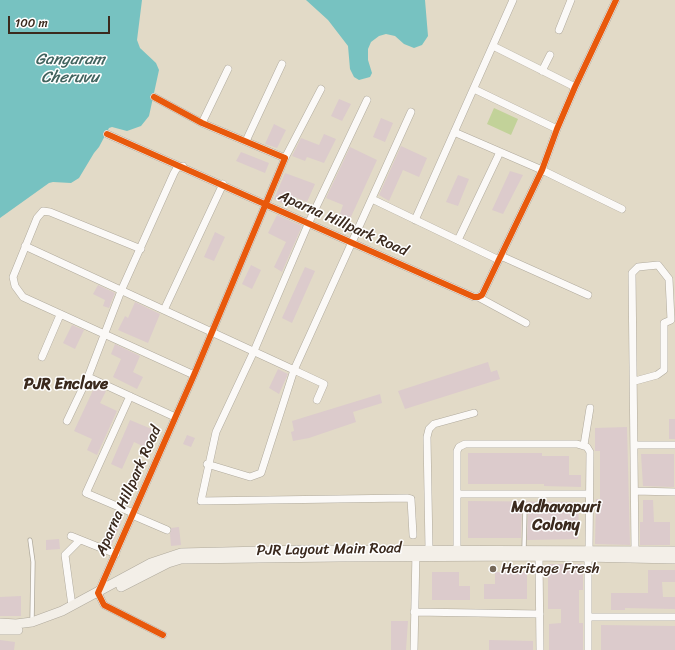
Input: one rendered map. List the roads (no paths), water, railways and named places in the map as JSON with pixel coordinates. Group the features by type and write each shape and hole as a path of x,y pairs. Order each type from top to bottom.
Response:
{"street":[{"path":"415,220 513,0"},
{"path":"559,30 571,0"},
{"path":"478,297 482,295 542,170 556,129 613,1"},
{"path":"493,46 575,87"},
{"path":"542,71 550,55"},
{"path":"246,141 282,64"},
{"path":"202,123 228,69"},
{"path":"107,134 267,203 285,158 321,89"},
{"path":"474,89 556,129"},
{"path":"154,97 202,123 285,158"},
{"path":"367,100 309,222 254,350 216,432 207,464 201,501 407,498 411,500 412,535"},
{"path":"207,464 250,476 260,473 294,370 411,112"},
{"path":"454,132 542,170 622,209"},
{"path":"458,240 500,152"},
{"path":"67,421 88,377 121,291 174,173 177,168 183,166"},
{"path":"164,310 223,184"},
{"path":"372,199 458,240 588,295"},
{"name":"Aparna Hillpark Road","path":"99,596 132,514 194,375 267,203 467,294 478,297 526,323"},
{"path":"141,249 50,212 43,211 37,218 13,277 15,286 23,297 194,375"},
{"path":"25,246 211,332 254,350 324,384 317,400"},
{"path":"635,381 656,375 664,370 664,323 671,320 669,279 658,265 638,267 632,273 635,381 635,550"},
{"path":"42,357 60,315"},
{"path":"88,377 175,417"},
{"path":"130,396 86,493 167,530"},
{"path":"584,445 590,408"},
{"path":"429,549 427,437 429,429 434,424 474,413"},
{"path":"457,550 457,451 459,447 465,444 584,445 590,452 588,650"},
{"path":"635,445 675,446"},
{"path":"635,491 675,492"},
{"path":"457,494 589,494"},
{"path":"71,536 116,554"},
{"path":"72,606 65,555 66,552 80,540"},
{"name":"PJR Layout Main Road","path":"0,623 16,624 32,622 99,596 168,563 181,559 416,553 429,549 524,550 607,554 635,550 675,551"},
{"name":"PJR Layout Main Road","path":"0,630 34,628 73,613 151,563 181,553 416,553"},
{"path":"414,650 416,553 539,556 588,553"},
{"path":"607,554 675,559"},
{"path":"539,556 540,650"},
{"path":"99,596 104,605 163,635"},
{"path":"414,612 540,614"},
{"path":"588,617 675,617"}],"lane":[{"path":"524,550 525,507"},
{"path":"30,540 33,562 32,622"}],"water":[{"name":"Gangaram Cheruvu","path":"0,0 142,0 137,40 140,48 156,63 159,70 149,116 141,126 127,131 112,127 109,128 99,147 79,178 71,183 49,183 0,218"},
{"path":"306,0 425,0 428,36 422,45 414,48 404,44 395,36 386,34 379,36 371,42 368,49 368,60 372,73 370,77 359,80 354,77 350,69 348,46 328,20"}],"place":[{"name":"Heritage Fresh","path":"493,569"}],"district":[{"name":"PJR Enclave","path":"66,385"},
{"name":"Madhavapuri Colony","path":"556,517"}]}
